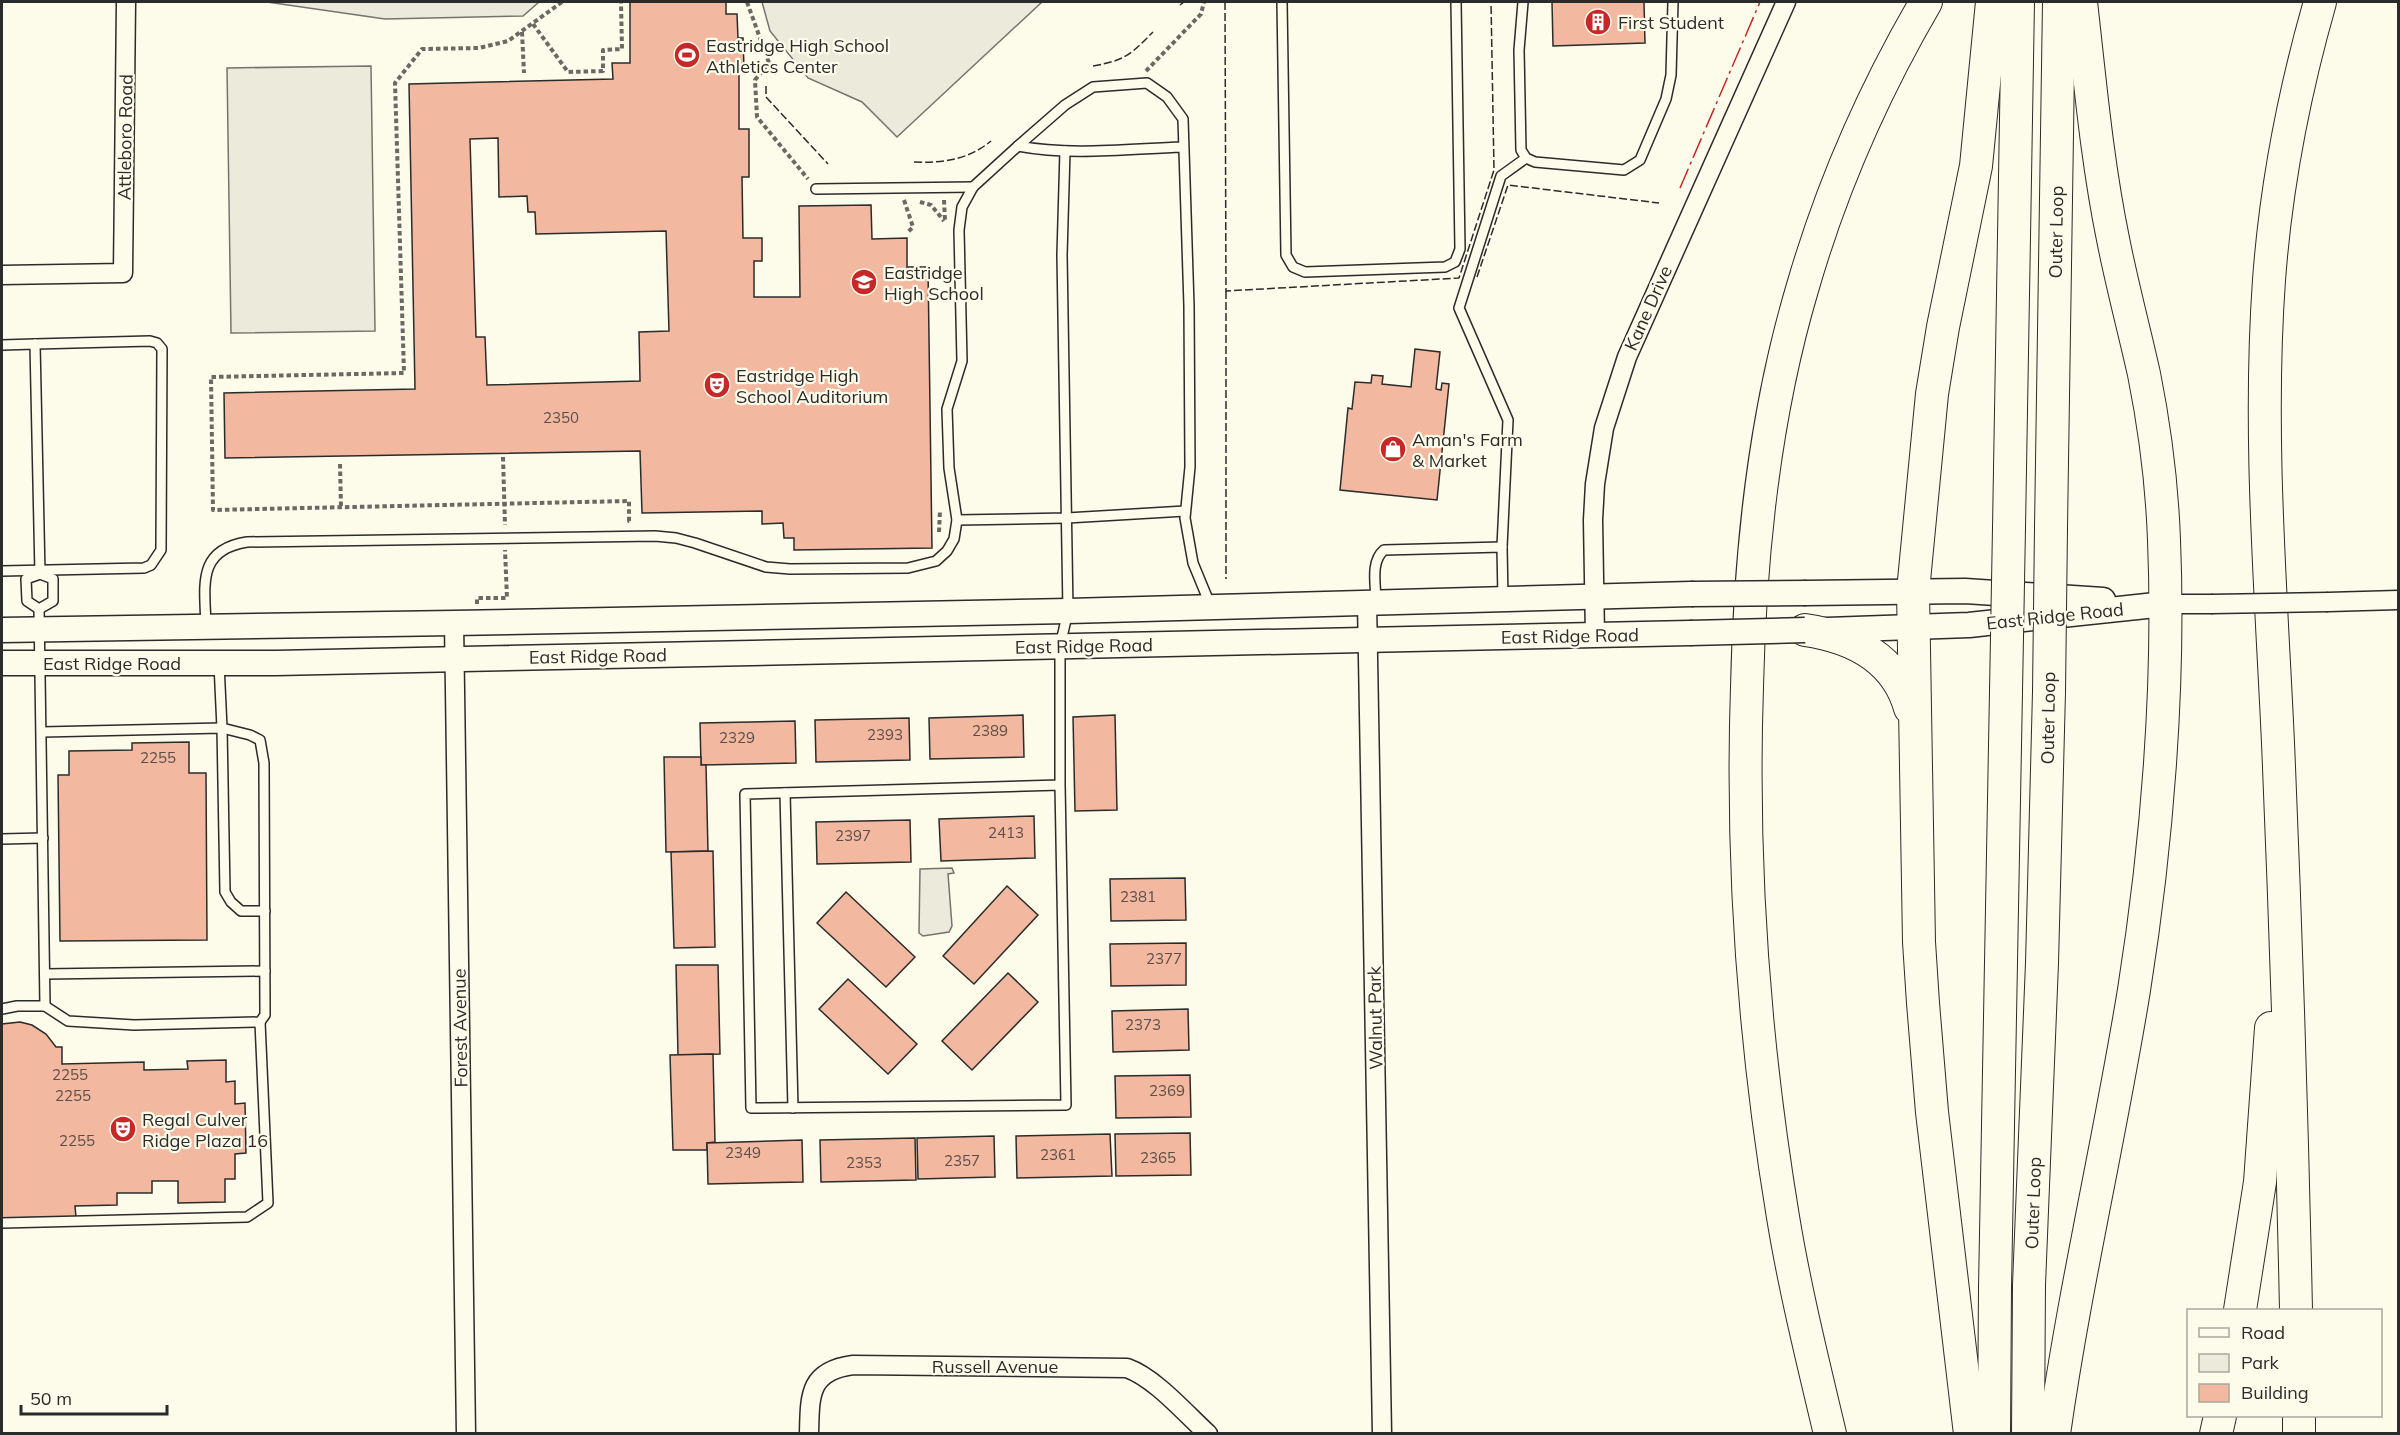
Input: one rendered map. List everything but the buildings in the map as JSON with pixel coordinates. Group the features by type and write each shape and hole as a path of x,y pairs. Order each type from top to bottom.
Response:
{"highway":[{"path":"1830,1434 1799,1301 1783,1218 1768,1110 1754,980 1745,789 1752,572 1770,427 1802,286 1851,152 1880,86 1926,2"},
{"path":"1970,1434 1928,1078 1920,950 1913,591 1934,382 1976,166 1992,2"},
{"name":"Outer Loop","path":"1994,1434 2018,2"},
{"name":"Outer Loop","path":"2028,1434 2028,1320 2042,963 2049,692 2059,2"},
{"path":"2054,1434 2069,1335 2129,1015 2143,924 2156,795 2165,604 2164,534 2156,443 2145,378 2118,264 2103,184 2081,2"},
{"path":"2296,1309 2281,819 2266,472 2266,343 2270,268 2281,173 2294,102 2320,2"},
{"path":"1805,630 1854,643 1885,663 1906,695 1915,735"},
{"path":"2240,1309 2256,1209 2265,1131 2276,857 2281,819"},
{"path":"2216,1434 2220,1417"},
{"path":"2299,1417 2299,1434"}],"main road":[{"name":"East Ridge Road","path":"2,630 39,619 206,627 1068,611 1594,596 1913,591 1965,591 2165,604"},
{"name":"East Ridge Road","path":"2,663 219,663 1595,636 1997,623 2165,604"}],"street":[{"name":"Attleboro Road","path":"2,275 123,273 126,2"},
{"name":"Kane Drive","path":"1595,636 1593,520 1604,428 1627,357 1786,2"},
{"name":"East Ridge Road","path":"2165,604 2398,600"},
{"name":"Walnut Park","path":"1372,602 1368,640 1382,1434"},
{"name":"Forest Avenue","path":"454,623 466,1434"},
{"name":"Russell Avenue","path":"809,1434 811,1394 816,1383 822,1375 832,1370 853,1365 1127,1368 1136,1371 1151,1382 1208,1434"}],"lane":[{"path":"1282,2 1286,255 1293,267 1305,272 1445,267 1455,262 1460,249 1456,2"},
{"path":"1523,2 1519,50 1521,150 1526,158 1535,162 1624,170 1640,160 1666,99 1671,75 1673,2"},
{"path":"206,627 205,582 210,561 224,547 247,542 655,536 695,543 766,567 815,570 908,568 936,561 947,551 954,539 957,520 949,468 947,409 962,361 959,230 963,207 973,187 1065,105 1093,87 1148,83 1167,97 1183,119 1182,147 1189,306 1190,467 1185,511 1193,563 1207,597 1215,607"},
{"path":"1018,146 1065,151 1182,147"},
{"path":"1059,785 745,794 751,1108 1066,1105 1059,785 1060,646 1068,611 1062,255 1065,151"},
{"path":"1503,599 1502,547 1508,420 1459,308 1501,176 1526,158"},
{"path":"816,189 973,187"},
{"path":"2,345 150,341 157,343 162,349 163,538 158,558 144,568 2,572"},
{"path":"35,345 40,572"},
{"path":"957,520 1067,518 1185,511"},
{"path":"1372,602 1375,564 1378,556 1384,550 1502,547"},
{"path":"39,619 53,601 53,579 40,572"},
{"path":"40,572 26,579 27,601 39,619 41,663 45,1006"},
{"path":"219,663 225,892 231,902 241,911 265,911"},
{"path":"2,1223 247,1217 268,1203 260,1022 265,1015 265,911 264,764 260,740 222,728 42,732"},
{"path":"785,793 793,1108"},
{"path":"2,839 43,838"},
{"path":"45,974 265,971"},
{"path":"2,1009 17,1006 45,1006 68,1021 134,1025 260,1022"}],"path":[{"path":"562,2 508,41 479,48 422,49 395,83 404,374 211,377 213,510 629,501 629,521 640,521"},
{"path":"533,24 568,72 603,71 603,50 622,50 621,2"},
{"path":"747,2 769,63 755,80 757,117 816,189"},
{"path":"1148,83 1146,71 1201,14 1203,2"},
{"path":"522,32 524,73"},
{"path":"904,188 905,204 913,227 907,233"},
{"path":"905,204 920,202 931,205 945,222 944,188"},
{"path":"340,464 341,507"},
{"path":"938,499 939,537"}],"green space":[{"path":"267,2 539,2 523,16 385,19"},
{"path":"762,2 1042,2 897,137 862,102 808,78 770,31"},
{"path":"371,66 375,331 231,333 227,68"},
{"path":"952,868 954,873 948,874 952,926 949,932 923,936 919,933 920,869"}],"fence":[{"path":"1180,5 1184,2"},
{"path":"1225,2 1226,291 1459,278 1494,170 1491,2"},
{"path":"1093,66 1120,59 1139,46 1153,32"},
{"path":"766,86 766,97 828,164"},
{"path":"914,162 955,159 991,141"},
{"path":"1477,277 1508,185 1659,203"},
{"path":"1226,291 1226,579"}],"power":[{"path":"1680,188 1760,2"}],"place":[{"name":"First Student","path":"1598,22"},
{"name":"Eastridge High School Athletics Center","path":"687,55"},
{"name":"Eastridge High School","path":"864,282"},
{"name":"Eastridge High School Auditorium","path":"717,385"},
{"name":"Aman's Farm & Market","path":"1393,449"},
{"name":"Regal Culver Ridge Plaza 16","path":"123,1129"}]}
